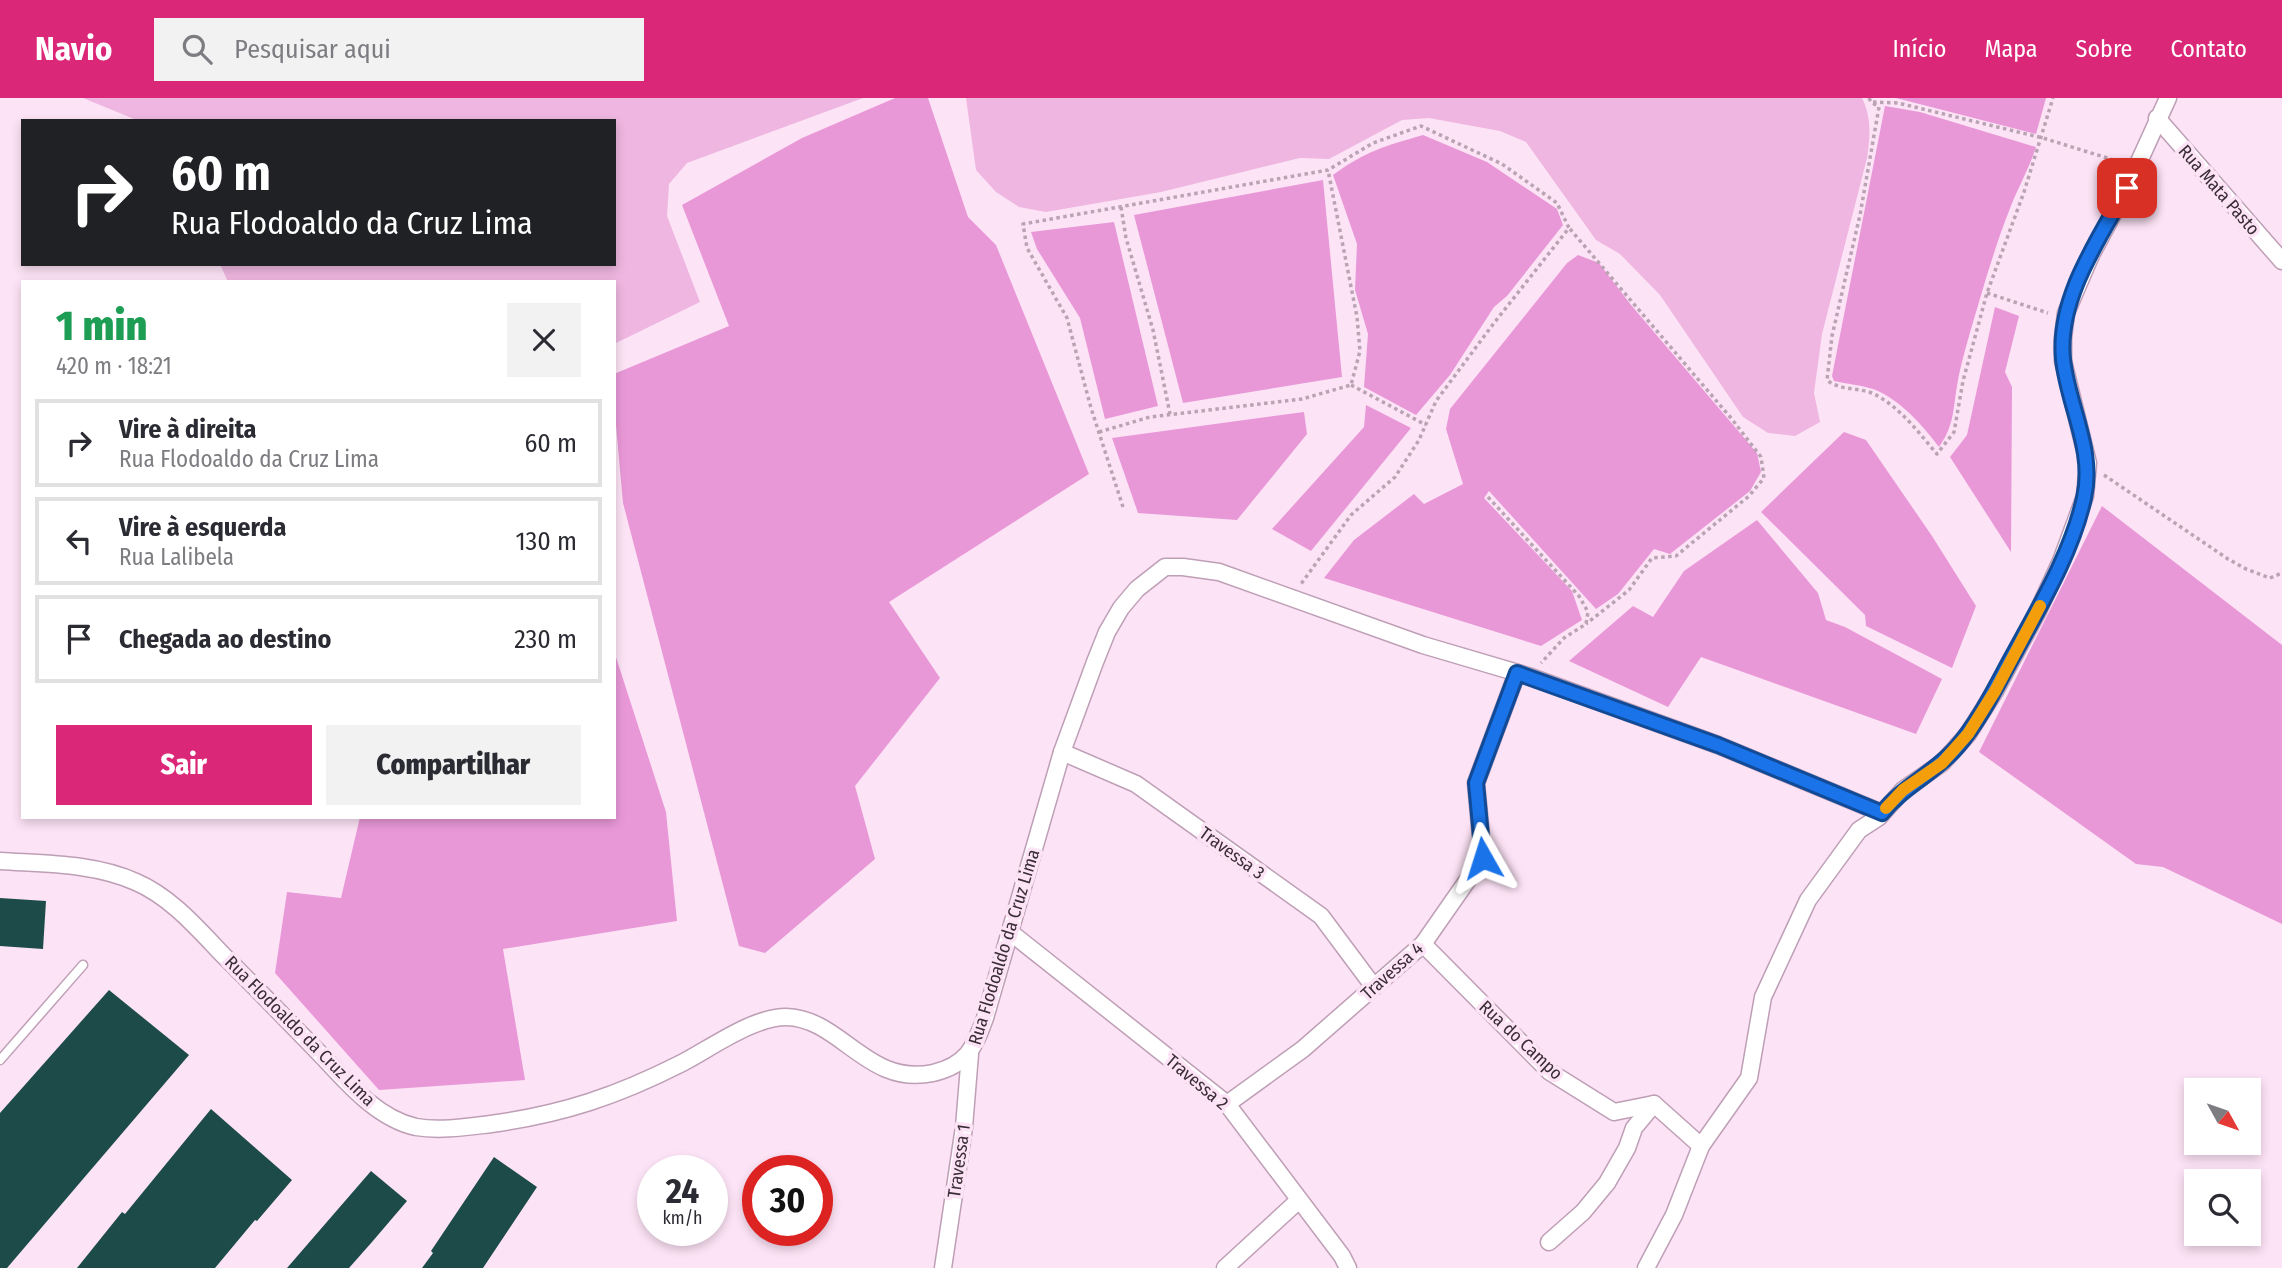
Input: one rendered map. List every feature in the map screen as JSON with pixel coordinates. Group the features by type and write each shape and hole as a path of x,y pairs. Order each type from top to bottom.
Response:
{"street":[{"path":"1646,1268 1674,1215 1701,1146 1749,1077 1763,997 1808,900 1859,830 1882,813 1903,790 1932,771 1957,748 1995,691 2038,611 2061,561 2085,496 2088,463 2063,361 2066,318 2073,293 2137,167 2168,98"},
{"name":"Rua Mata Pasto","path":"2157,118 2282,261"},
{"name":"Rua Flodoaldo da Cruz Lima","path":"0,861 83,867 135,881 154,891 191,922 371,1104 411,1126 450,1129 519,1120 604,1099 643,1083 771,1018 803,1020 828,1032 879,1066 904,1074 937,1072 970,1054 985,1018 1062,752 1107,632 1121,608 1155,573 1165,568 1183,567 1219,572 1423,645 1522,675 1718,745 1882,813"},
{"name":"Travessa 4","path":"1227,1104 1303,1049 1423,944 1483,858 1476,783 1522,675"},
{"name":"Travessa 3","path":"1062,752 1136,784 1321,916 1374,987"},
{"name":"Travessa 2","path":"1010,932 1227,1104 1342,1256 1348,1268"},
{"name":"Rua do Campo","path":"1423,944 1550,1072 1614,1112 1654,1104"},
{"name":"Travessa 1","path":"943,1268 964,1127 970,1054"},
{"path":"1549,1242 1583,1212 1607,1183 1627,1148 1634,1128 1654,1104 1701,1146"},
{"path":"1225,1268 1299,1200"}],"lane":[{"path":"0,1060 83,965"}],"path":[{"path":"1870,100 1879,107 1860,215 1832,336 1827,380 1833,385 1873,394 1902,414 1937,454 1954,432 1963,382 1987,293 2043,138 2053,98"},
{"path":"1870,100 1898,103 2043,138 2137,167"},
{"path":"1123,507 1067,318 1027,248 1023,224 1328,170 1373,143 1421,127 1502,164 1557,203 1569,228 1761,457 1764,478 1749,496 1676,556 1652,558 1629,590 1564,638 1522,675"},
{"path":"1328,170 1357,317 1360,351 1351,385"},
{"path":"1121,207 1126,237 1153,330 1170,414"},
{"path":"1292,597 1351,515 1395,477 1426,425 1436,401 1569,228"},
{"path":"1987,293 2066,318"},
{"path":"1099,432 1150,417 1302,399 1351,385 1426,425"},
{"path":"2088,463 2200,541 2246,569 2270,578 2282,573"},
{"path":"1488,497 1579,596 1588,612 1586,624"}],"shaded area":[{"path":"83,98 863,98 687,163 669,184 667,216 700,302 616,343 616,280 227,280 221,266 616,266 616,119 134,119"},
{"path":"895,98 928,98 968,217 996,245 1089,474 889,602 940,678 855,786 875,859 765,953 739,946 623,503 616,425 616,373 729,326 682,205 802,138"},
{"path":"966,98 1862,98 1869,120 1867,158 1822,334 1814,393 1820,422 1795,436 1768,433 1743,417 1660,295 1620,254 1596,240 1526,142 1500,131 1429,118 1402,120 1329,159 1300,158 1161,192 1046,212 1019,207 996,192 976,170"},
{"path":"1896,98 2046,98 2036,134"},
{"path":"1885,106 1920,112 2036,147 1994,254 1963,357 1950,425 1939,447 1918,422 1883,393 1864,386 1834,381 1832,376"},
{"path":"1423,135 1487,162 1557,209 1563,225 1507,296 1494,307 1450,375 1416,415 1364,387 1368,334 1355,290 1357,244 1333,175 1376,150"},
{"path":"1323,180 1342,377 1183,403 1134,215"},
{"path":"1114,222 1158,406 1105,419 1080,318 1037,249 1031,232"},
{"path":"1578,255 1599,263 1631,305 1757,453 1761,472 1750,491 1670,554 1654,549 1618,594 1596,609 1489,491 1484,498 1572,591 1582,620 1541,646 1324,578 1354,540 1414,494 1424,504 1463,484 1446,429 1450,409 1567,263"},
{"path":"1995,307 2019,316 2005,372 2012,387 2011,552 1950,457 1967,435"},
{"path":"1366,405 1411,428 1311,551 1272,529 1364,427"},
{"path":"1304,412 1307,434 1237,520 1138,513 1112,438"},
{"path":"1844,432 1866,440 1976,606 1952,668 1866,626 1865,615 1761,512"},
{"path":"2102,506 2282,645 2282,924 2163,867 2136,864 1979,752"},
{"path":"1757,520 1818,593 1826,620 1845,627 1942,679 1916,734 1701,657 1668,707 1569,661 1633,606 1653,617 1684,571"},
{"path":"616,657 666,812 677,921 503,949 525,1080 379,1090 275,973 287,892 341,898 360,819 616,819"}],"building":[{"path":"0,898 46,901 43,949 0,946"},
{"path":"109,990 189,1055 7,1268 0,1268 0,1113"},
{"path":"211,1109 292,1180 215,1268 77,1268 122,1212 125,1214"},
{"path":"494,1157 537,1187 483,1268 422,1268 433,1253 431,1251"},
{"path":"371,1171 407,1201 372,1242 349,1268 287,1268"}],"slow traffic":[{"path":"1886,808 1903,790 1942,763 1968,734 1995,691 2040,606"}],"route":[{"path":"1483,858 1476,783 1517,673 1718,745 1882,813 1903,790 1932,771 1957,748 1995,691 2038,611 2061,561 2085,496 2088,463 2063,361 2066,313 2091,255 2127,188"}]}
